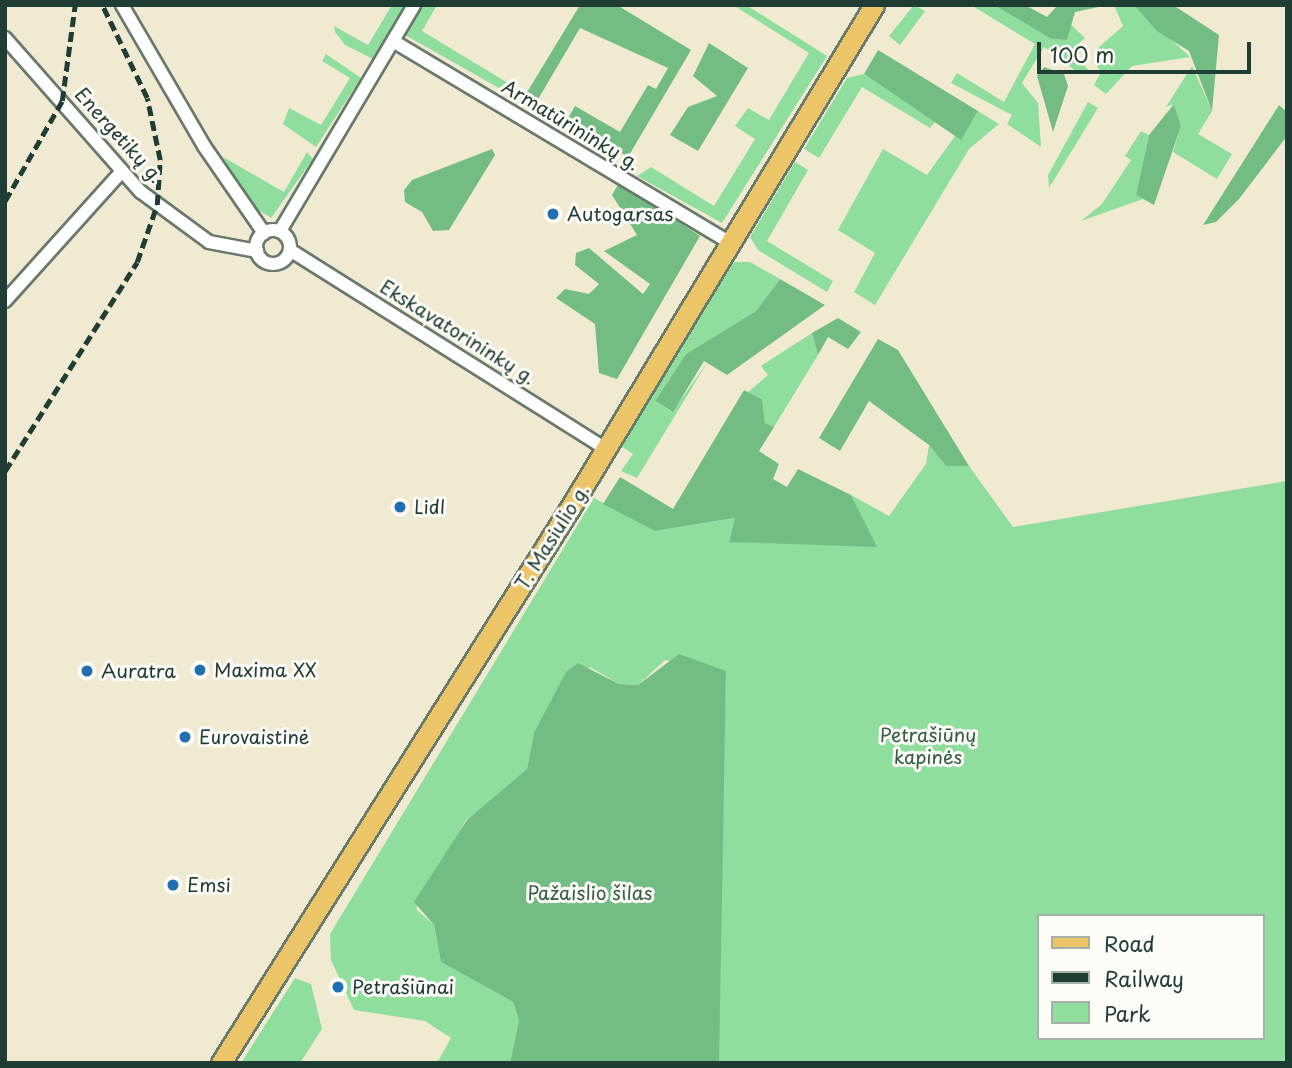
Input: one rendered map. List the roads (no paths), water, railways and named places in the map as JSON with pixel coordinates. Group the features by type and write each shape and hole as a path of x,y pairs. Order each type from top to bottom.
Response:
{"main road":[{"name":"T. Masiulio g.","path":"221,1063 606,449 873,5"}],"street":[{"path":"122,5 204,146 264,233"},
{"path":"280,231 414,5"},
{"name":"Energetikų g.","path":"5,38 121,172 209,242 257,251 275,264 290,250"},
{"name":"Armatūrininkų g.","path":"393,41 730,243"},
{"path":"5,301 121,172"},
{"path":"264,233 280,231"},
{"path":"280,231 290,250"},
{"path":"257,251 264,233"},
{"name":"Ekskavatorininkų g.","path":"290,250 606,449"}],"railway":[{"path":"5,201 62,101 75,5"},
{"path":"5,471 137,262 157,205 160,160 147,98 102,5"}],"place":[{"name":"Autogarsas","path":"553,214"},
{"name":"Lidl","path":"400,507"},
{"name":"Maxima XX","path":"200,670"},
{"name":"Auratra","path":"87,671"},
{"name":"Eurovaistinė","path":"185,737"},
{"name":"Emsi","path":"173,885"},
{"name":"Petrašiūnai","path":"338,987"}],"park label":[{"name":"Petrašiūnų kapinės","path":"928,746"},
{"name":"Pažaislio šilas","path":"590,893"}]}
